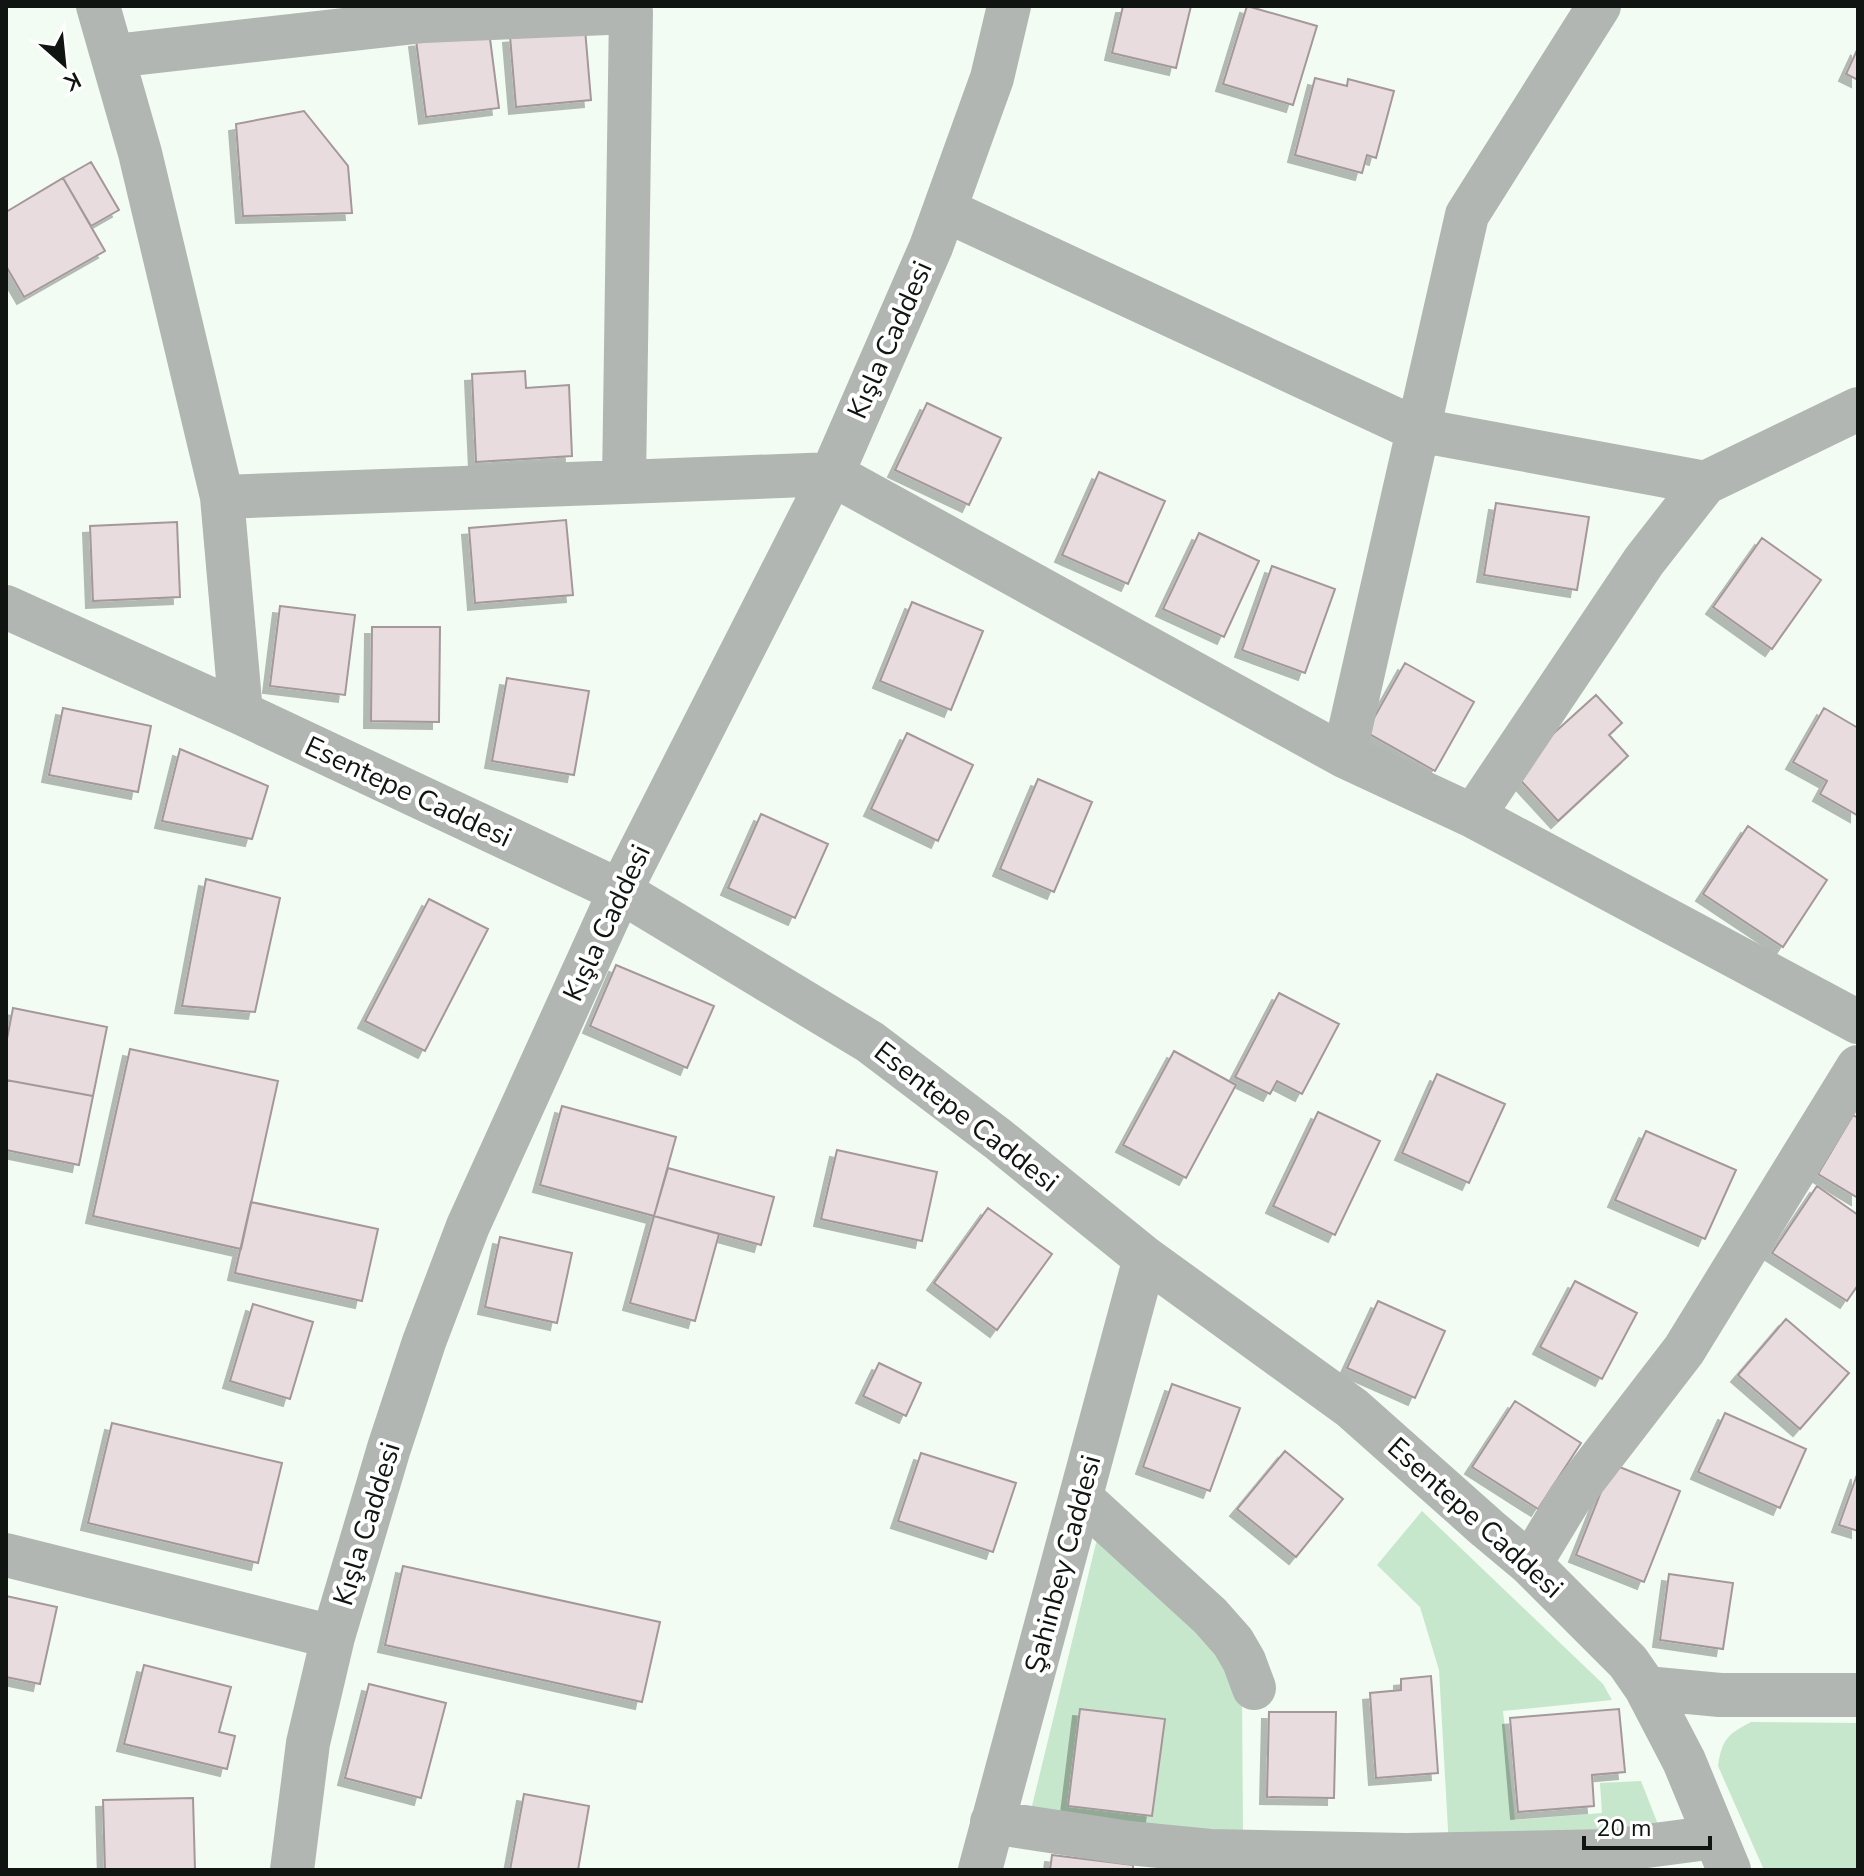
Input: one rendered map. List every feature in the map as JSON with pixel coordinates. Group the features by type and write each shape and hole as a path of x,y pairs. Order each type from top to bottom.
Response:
{"street":[{"path":"98,6 140,153 222,497 241,713"},
{"name":"Kışla Caddesi","path":"292,1870 308,1743 333,1637 389,1448 424,1342 463,1240 620,891 832,474 945,210 992,78 1009,6"},
{"path":"1344,756 1467,215 1599,6"},
{"path":"114,56 422,14 631,12 624,482"},
{"path":"945,210 1418,430 1705,483"},
{"path":"1473,816 1644,561 1705,483 1858,409"},
{"path":"222,497 832,474 1344,756 1473,816 1858,1022"},
{"name":"Esentepe Caddesi","path":"6,607 241,713 620,891 870,1042 998,1139 1145,1258 1352,1408 1530,1564 1628,1662 1646,1688 1684,1761 1711,1859"},
{"path":"1530,1564 1570,1498 1684,1350 1858,1067"},
{"name":"Şahinbey Caddesi","path":"980,1870 1145,1258"},
{"path":"1082,1499 1210,1616 1233,1642 1254,1688"},
{"path":"6,1555 333,1637"},
{"path":"1646,1688 1720,1695 1858,1695"},
{"path":"992,1822 1129,1843 1210,1851 1406,1855 1609,1851 1711,1859"}],"green space":[{"path":"1422,1511 1603,1684 1612,1700 1503,1711 1515,1820 1602,1813 1600,1783 1641,1781 1661,1832 1449,1847 1439,1670 1420,1607 1377,1565"},
{"path":"1097,1539 1220,1646 1242,1690 1243,1838 1031,1810"},
{"path":"1751,1722 1858,1723 1858,1870 1764,1870 1718,1766 1727,1738"}],"building":[{"path":"1123,6 1191,6 1176,68 1112,53"},
{"path":"1247,6 1317,26 1293,105 1223,84"},
{"path":"585,29 591,100 516,107 510,36"},
{"path":"489,31 499,108 426,117 416,40"},
{"path":"1858,48 1858,80 1846,74"},
{"path":"1315,78 1347,86 1348,79 1394,91 1376,158 1367,155 1362,173 1295,155"},
{"path":"304,111 348,166 352,213 243,216 236,124"},
{"path":"91,162 119,210 91,226 63,178"},
{"path":"63,178 105,251 24,297 6,266 6,212"},
{"path":"525,371 526,388 569,385 572,456 476,462 472,374"},
{"path":"927,403 1001,438 969,505 895,470"},
{"path":"1099,472 1165,501 1128,584 1062,555"},
{"path":"1496,503 1589,517 1577,590 1484,575"},
{"path":"566,520 573,595 475,603 469,528"},
{"path":"177,522 180,597 93,601 90,526"},
{"path":"1199,533 1259,561 1224,637 1163,609"},
{"path":"1762,538 1821,580 1772,649 1713,607"},
{"path":"1272,566 1335,589 1305,673 1242,650"},
{"path":"912,602 983,631 951,710 880,681"},
{"path":"280,606 355,615 345,695 270,686"},
{"path":"372,627 440,627 439,722 371,721"},
{"path":"1405,663 1474,702 1435,771 1366,732"},
{"path":"507,678 589,691 574,775 492,761"},
{"path":"1596,695 1622,723 1609,735 1628,756 1558,821 1512,771"},
{"path":"63,708 151,726 138,792 49,775"},
{"path":"1824,708 1858,728 1857,815 1820,794 1827,781 1793,762"},
{"path":"907,733 973,765 938,841 871,809"},
{"path":"180,749 268,786 252,839 162,821"},
{"path":"1038,779 1092,802 1054,892 1000,869"},
{"path":"761,814 828,844 795,918 728,888"},
{"path":"1748,826 1827,880 1783,947 1703,894"},
{"path":"206,879 280,898 255,1012 182,1006"},
{"path":"429,899 488,929 425,1051 365,1021"},
{"path":"616,965 714,1006 687,1068 590,1026"},
{"path":"1279,993 1339,1024 1302,1094 1277,1081 1270,1094 1235,1077"},
{"path":"13,1008 107,1027 93,1096 6,1080 6,1044"},
{"path":"130,1049 278,1081 241,1249 93,1216"},
{"path":"1174,1051 1236,1085 1186,1178 1123,1145"},
{"path":"1437,1074 1505,1104 1469,1183 1402,1153"},
{"path":"6,1080 93,1096 79,1165 6,1150"},
{"path":"562,1106 676,1137 654,1216 540,1185"},
{"path":"1318,1112 1380,1141 1335,1235 1273,1206"},
{"path":"1853,1115 1858,1118 1858,1198 1818,1174"},
{"path":"1646,1131 1736,1170 1705,1239 1615,1200"},
{"path":"837,1150 937,1172 922,1241 821,1219"},
{"path":"668,1168 774,1197 761,1245 654,1216"},
{"path":"1817,1186 1858,1215 1858,1285 1847,1301 1772,1253"},
{"path":"251,1202 378,1229 362,1301 235,1273"},
{"path":"988,1208 1052,1254 997,1330 934,1283"},
{"path":"654,1216 719,1234 695,1321 630,1303"},
{"path":"500,1237 572,1253 557,1323 485,1307"},
{"path":"1575,1281 1637,1313 1602,1379 1540,1347"},
{"path":"1378,1301 1445,1331 1415,1398 1347,1368"},
{"path":"253,1304 313,1322 290,1399 230,1381"},
{"path":"1786,1319 1849,1373 1800,1429 1738,1375"},
{"path":"879,1363 921,1383 906,1416 863,1396"},
{"path":"1172,1384 1240,1408 1210,1491 1143,1467"},
{"path":"1515,1401 1581,1443 1538,1509 1472,1467"},
{"path":"1725,1413 1806,1449 1780,1508 1698,1472"},
{"path":"112,1423 282,1463 258,1563 88,1523"},
{"path":"1285,1451 1343,1499 1296,1557 1237,1509"},
{"path":"921,1453 1016,1483 993,1552 898,1521"},
{"path":"1612,1464 1680,1491 1644,1582 1576,1555"},
{"path":"1858,1472 1858,1531 1839,1525"},
{"path":"403,1566 660,1622 642,1702 385,1645"},
{"path":"1669,1574 1733,1583 1723,1649 1660,1640"},
{"path":"6,1596 57,1607 40,1684 6,1677"},
{"path":"144,1665 231,1687 219,1732 235,1736 227,1769 124,1744"},
{"path":"1431,1676 1438,1773 1376,1778 1370,1693 1401,1690 1401,1679"},
{"path":"369,1684 446,1703 421,1798 345,1778"},
{"path":"1080,1709 1165,1719 1152,1816 1068,1806"},
{"path":"1619,1709 1625,1772 1592,1775 1594,1806 1518,1812 1510,1718"},
{"path":"1269,1712 1336,1712 1334,1798 1267,1797"},
{"path":"524,1794 589,1806 578,1870 510,1870"},
{"path":"193,1798 195,1870 105,1870 103,1800"},
{"path":"1052,1855 1133,1865 1133,1870 1050,1870"}]}
